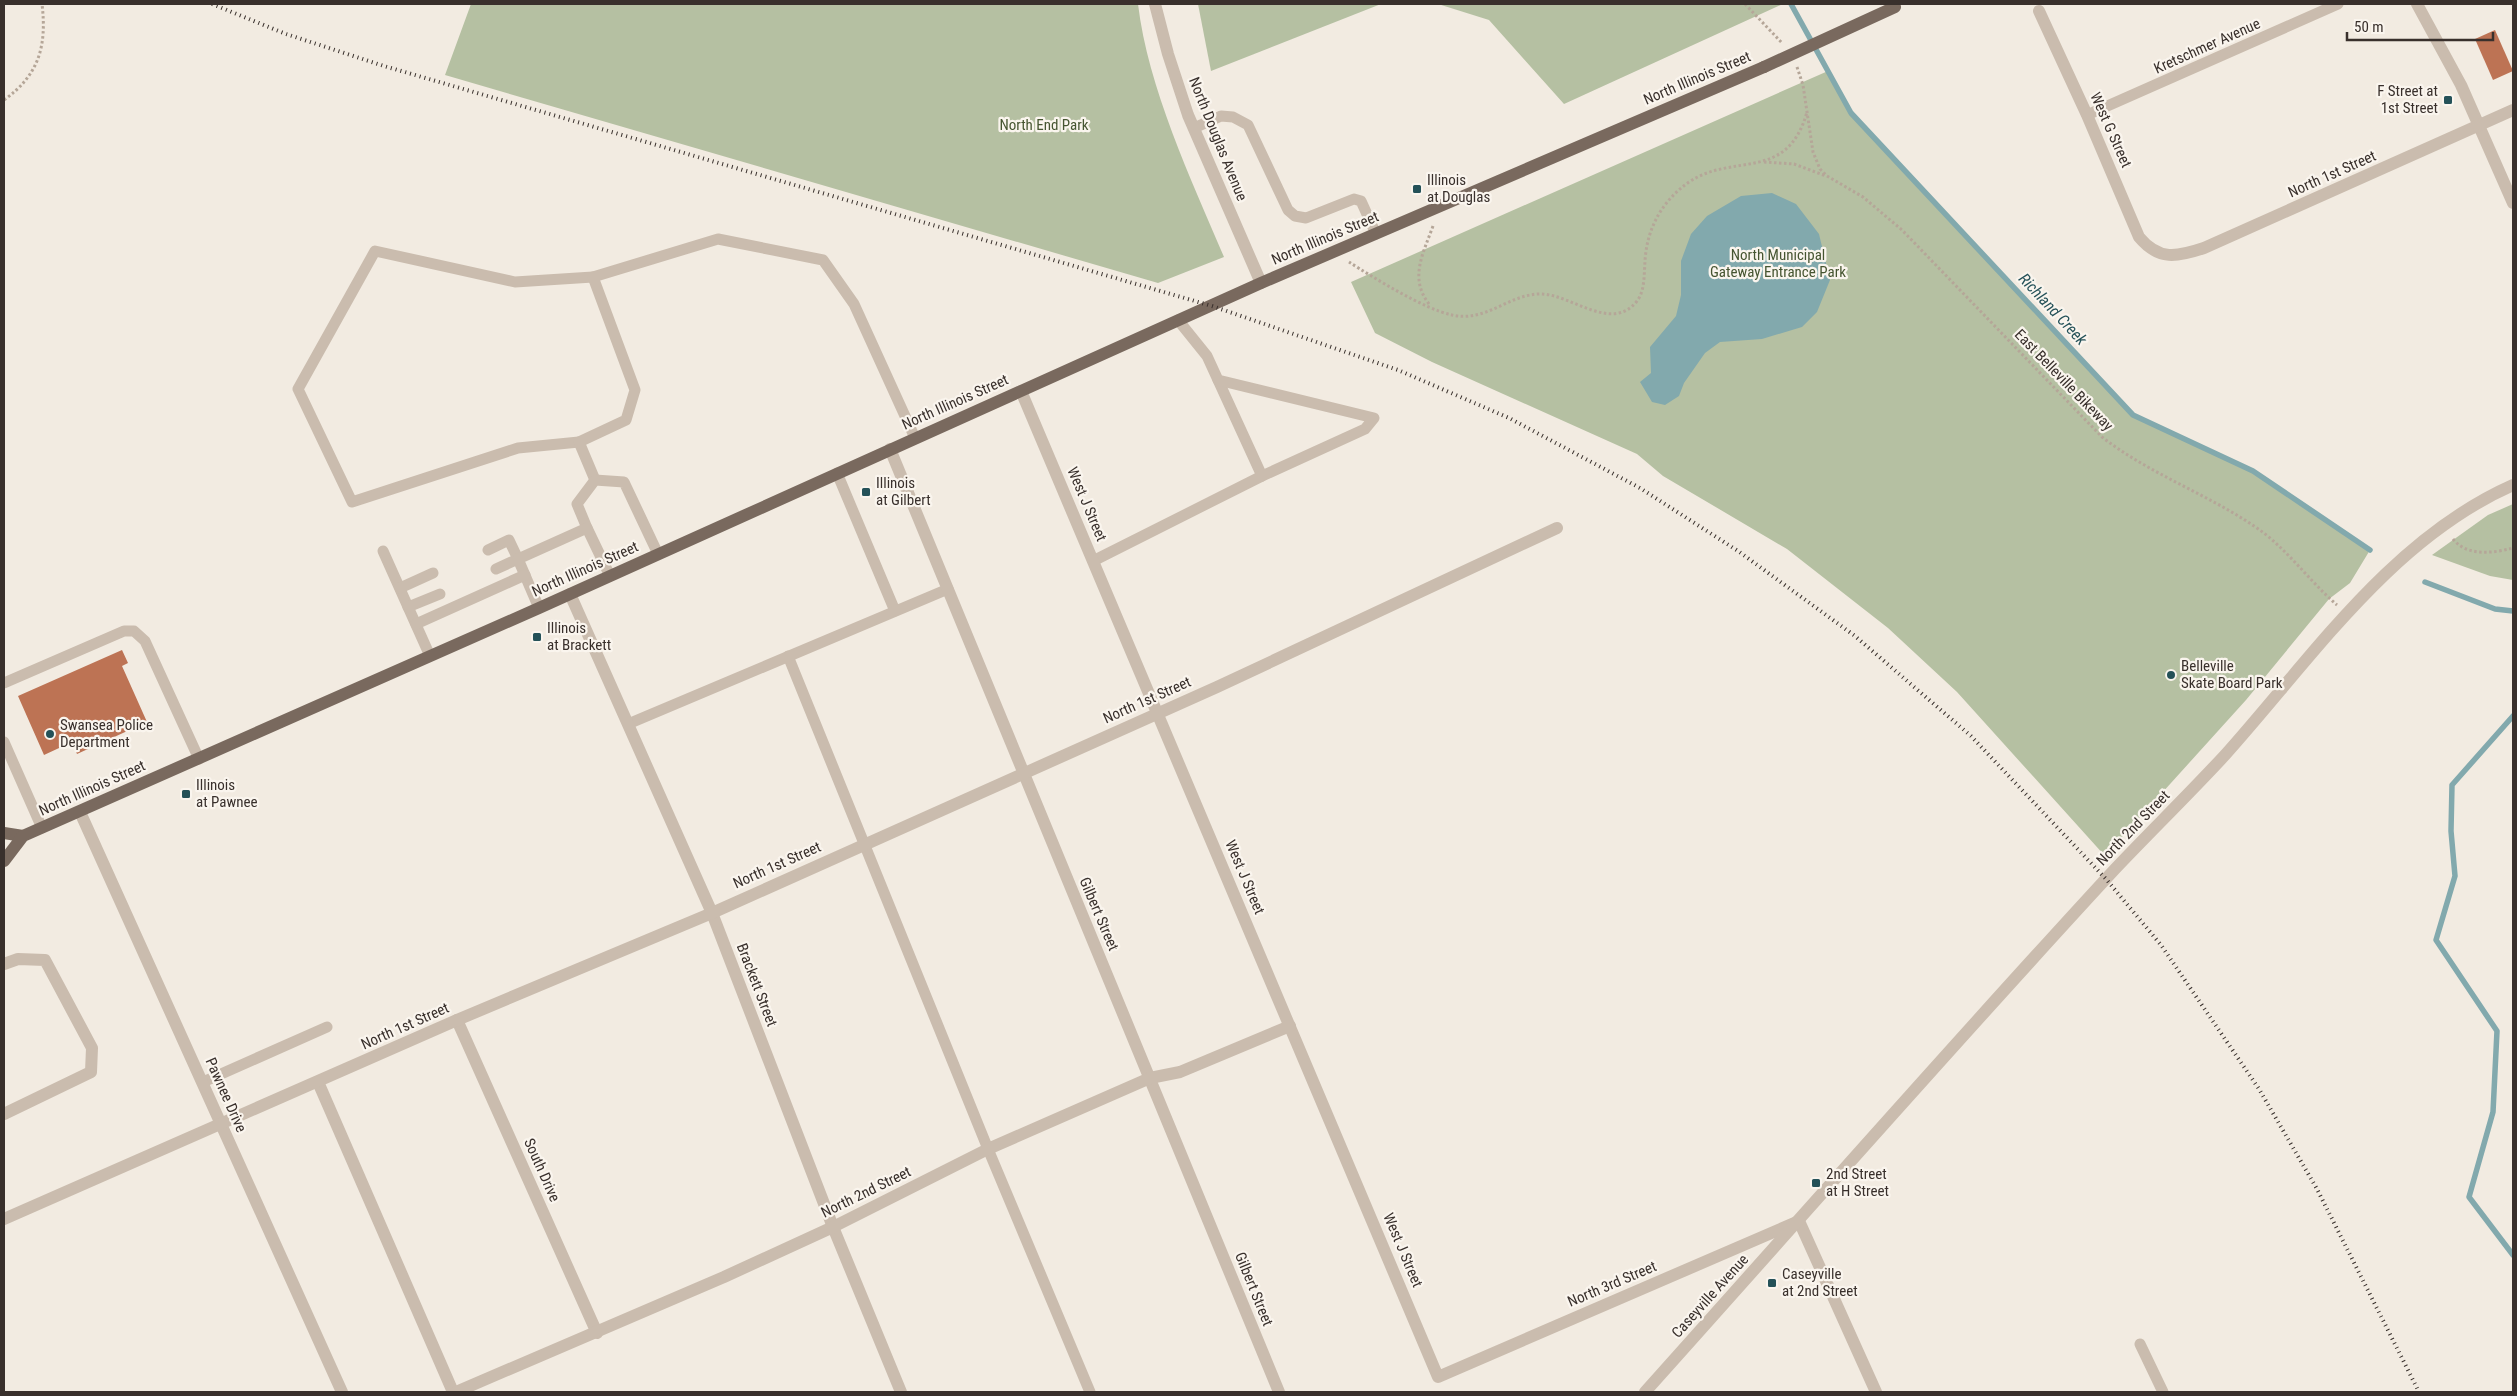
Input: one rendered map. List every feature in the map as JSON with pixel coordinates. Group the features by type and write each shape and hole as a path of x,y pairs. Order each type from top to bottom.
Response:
{"main road":[{"name":"North Illinois Street","path":"4,861 23,836 539,608 1261,283 1764,67 1898,5"},
{"path":"4,833 23,836"}],"street":[{"name":"North Douglas Avenue","path":"1155,4 1168,54 1194,128 1261,283"},
{"path":"2417,4 2462,85 2513,203"},
{"name":"West G Street","path":"2038,11 2087,115 2139,237 2149,249 2161,255"},
{"name":"North 1st Street","path":"2161,255 2182,255 2204,248 2513,110"},
{"name":"West J Street","path":"1021,391 1438,1377"},
{"name":"Gilbert Street","path":"890,449 1279,1392"},
{"name":"North 2nd Street","path":"1799,1220 2114,870 2223,756 2351,611 2418,543 2463,510 2513,485"},
{"name":"North 1st Street","path":"4,1219 457,1020 712,913 1158,713 1557,528"},
{"name":"Brackett Street","path":"570,594 712,913 832,1227 901,1392"},
{"name":"Pawnee Drive","path":"80,812 342,1392"},
{"path":"4,964 18,959 45,960 92,1048 91,1072 4,1114"},
{"name":"South Drive","path":"457,1020 598,1333"},
{"name":"North 2nd Street","path":"456,1392 598,1333 832,1227 988,1149 1150,1078 1180,1072 1290,1026"},
{"path":"318,1082 453,1392"},
{"path":"1799,1220 1876,1392"},
{"name":"North 3rd Street","path":"1438,1377 1799,1220"},
{"name":"Caseyville Avenue","path":"1645,1392 1799,1220"}],"lane":[{"name":"Kretschmer Avenue","path":"2087,115 2338,4"},
{"path":"1194,128 1221,116 1233,116 1248,125 1288,210 1295,216 1306,218 1354,199 1361,201 1376,234"},
{"path":"593,277 635,390 626,420 579,442 518,448 352,502 298,389 375,250 515,282 593,277 718,239 823,260 854,304 916,438"},
{"path":"1178,320 1207,356 1262,476"},
{"path":"1093,561 1262,476 1365,429 1374,418 1218,380"},
{"path":"579,442 595,480"},
{"path":"837,473 895,611"},
{"path":"595,480 577,504 610,576"},
{"path":"595,480 624,482 658,554"},
{"path":"496,569 587,528"},
{"path":"488,550 509,540 539,608"},
{"path":"383,551 430,656"},
{"path":"400,588 433,573"},
{"path":"416,624 525,575"},
{"path":"628,724 948,589"},
{"path":"408,607 440,594"},
{"path":"4,683 124,631 134,631 146,641 199,759"},
{"path":"788,656 988,1149 1090,1392"},
{"path":"4,742 7,756 42,828"},
{"path":"203,1082 327,1027"},
{"path":"2140,1344 2163,1392"}],"path":[{"path":"4,100 22,85 39,58 44,42 42,4"},
{"path":"1745,4 1775,33 1786,49"},
{"name":"East Belleville Bikeway","path":"1794,61 1803,85 1813,152 1820,169 1827,176"},
{"name":"East Belleville Bikeway","path":"1367,273 1431,307 1454,316 1475,316 1526,295 1543,294 1565,299 1596,312 1615,314 1628,310 1641,295 1648,236 1654,220 1674,195 1698,177 1764,162 1779,154 1796,140 1802,130 1807,109"},
{"name":"East Belleville Bikeway","path":"1764,162 1794,164 1827,176 1863,197 1902,230 2102,437 2115,448 2213,500 2256,527 2303,569 2329,599 2351,611"},
{"path":"1431,307 1420,289 1418,274 1440,206"},
{"path":"2452,539 2463,548 2471,551 2495,552 2513,548"}],"green space":[{"name":"North End Park","path":"471,4 1138,4 1151,68 1172,133 1224,257 1158,283 445,75"},
{"path":"1198,4 1381,4 1211,71"},
{"path":"1438,4 1783,4 1564,104 1489,20"},
{"name":"North Municipal Gateway Entrance Park","path":"1828,71 1851,113 2133,415 2253,471 2370,550 2350,583 2329,599 2246,700 2105,856 1957,692 1888,628 1787,549 1663,476 1637,454 1432,362 1375,333 1351,282"},
{"path":"2513,504 2513,580 2490,576 2432,555 2488,515"}],"water":[{"path":"1772,193 1796,204 1819,234 1830,280 1817,312 1802,327 1762,339 1720,342 1705,353 1684,383 1679,396 1665,405 1652,402 1640,382 1651,373 1650,347 1676,316 1681,295 1681,261 1691,234 1707,216 1741,196"}],"building":[{"path":"2495,30 2513,71 2493,80 2475,39"},
{"path":"122,650 128,663 122,666 147,722 77,754 72,742 44,755 18,696"}],"waterway":[{"name":"Richland Creek","path":"1791,4 1851,113 2133,415 2253,471 2370,550"},
{"name":"Richland Creek","path":"2425,582 2495,609 2513,611"},
{"path":"2513,716 2452,785 2451,831 2455,876 2436,940 2497,1031 2493,1112 2469,1197 2513,1255"}],"railway":[{"path":"212,4 286,34 384,66 1212,306 1398,370 1509,418 1640,488 1738,551 1855,636 1971,736 2106,879 2161,945 2259,1089 2317,1189 2419,1392"}],"place":[{"name":"F Street at 1st Street","path":"2448,100"},
{"name":"Illinois at Douglas","path":"1417,189"},
{"name":"Illinois at Gilbert","path":"866,492"},
{"name":"Illinois at Brackett","path":"537,637"},
{"name":"Belleville Skate Board Park","path":"2171,675"},
{"name":"Swansea Police Department","path":"50,734"},
{"name":"Illinois at Pawnee","path":"186,794"},
{"name":"2nd Street at H Street","path":"1816,1183"},
{"name":"Caseyville at 2nd Street","path":"1772,1283"}]}
